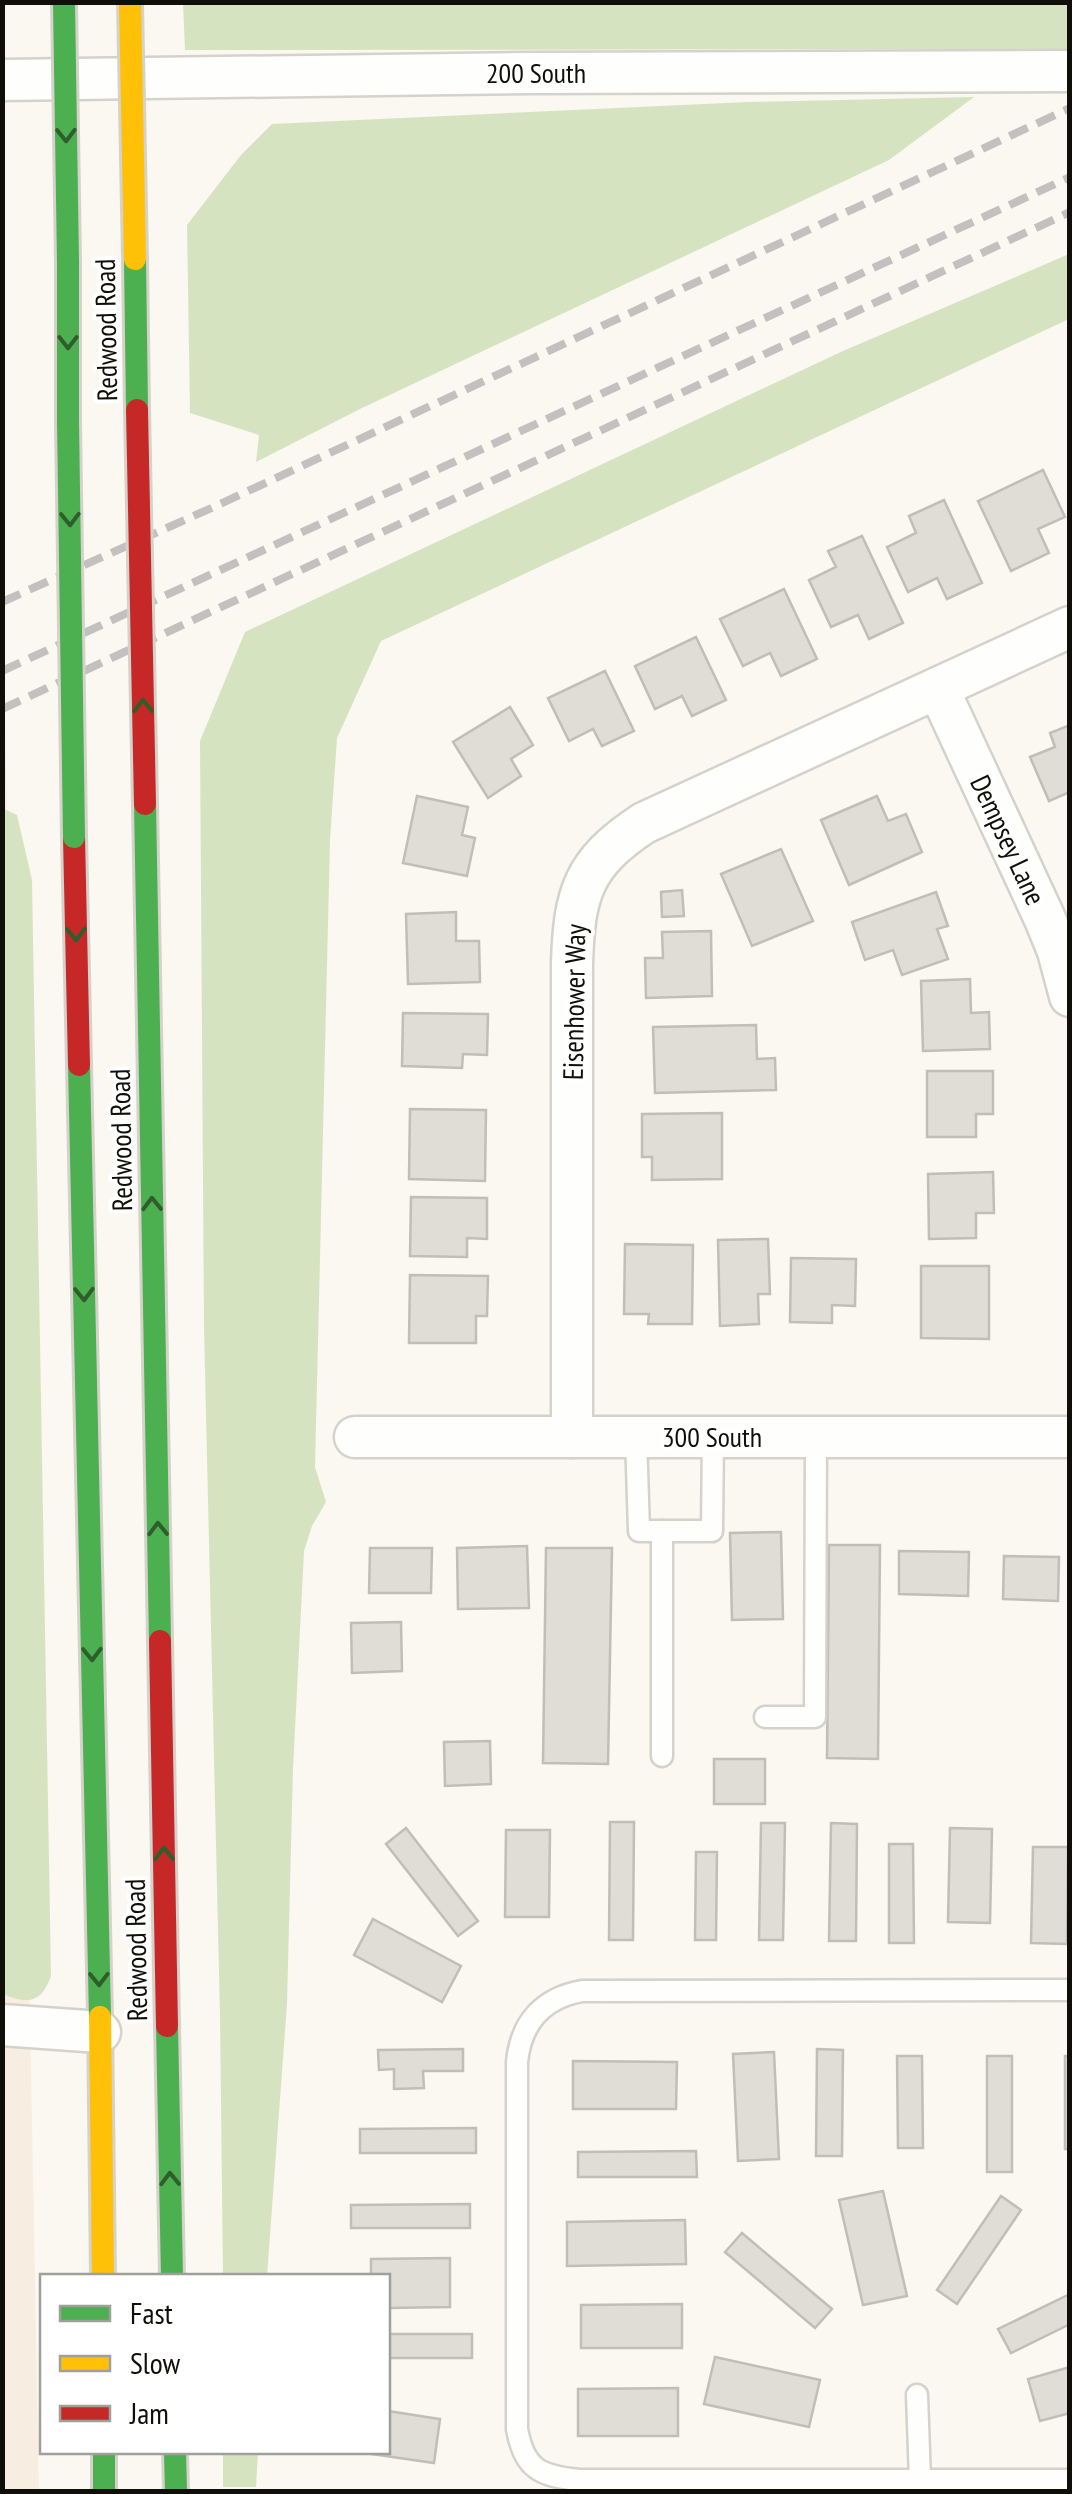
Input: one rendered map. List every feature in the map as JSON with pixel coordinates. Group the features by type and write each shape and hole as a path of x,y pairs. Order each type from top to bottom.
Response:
{"main road":[{"name":"Redwood Road","path":"64,2 74,837 103,2274"},
{"name":"Redwood Road","path":"130,2 172,2274"},
{"path":"104,2454 104,2492"},
{"path":"175,2454 176,2492"}],"street":[{"name":"200 South","path":"2,80 1070,71"},
{"name":"Eisenhower Way","path":"572,1437 572,964 576,915 592,868 624,836 644,824 1070,627"},
{"name":"Dempsey Lane","path":"938,688 1045,919 1070,996"},
{"name":"300 South","path":"356,1437 1070,1437"},
{"path":"2,2025 100,2032"}],"lane":[{"path":"636,1437 639,1531 712,1531 713,1437"},
{"path":"765,1718 814,1718 816,1437"},
{"path":"662,1531 662,1756"},
{"path":"1070,1990 582,1991 565,1994 536,2013 518,2044 516,2062 517,2428 520,2448 530,2464 544,2473 580,2480 1070,2480"},
{"path":"917,2395 920,2480"}],"shaded area":[{"path":"2,557 24,1700 39,2492 2,2491"}],"green space":[{"path":"183,3 1069,3 1069,49 185,50"},
{"path":"974,97 889,160 362,408 256,462 259,435 190,413 187,225 241,155 272,124 748,102"},
{"path":"1069,254 1069,319 381,641 337,738 330,840 315,1467 326,1502 304,1551 287,2004 267,2274 223,2274 204,1327 200,741 245,632 843,351"},
{"path":"2,808 17,815 32,880 51,1976 38,1997 26,2000 2,1994"},
{"path":"223,2454 258,2454 256,2487 223,2487"}],"building":[{"path":"1043,470 1065,517 1038,529 1049,553 1011,571 978,501"},
{"path":"944,500 982,583 947,599 937,578 908,592 887,547 916,533 909,516"},
{"path":"862,536 903,623 869,639 858,615 831,627 809,580 836,567 828,551"},
{"path":"784,589 817,659 781,676 770,653 743,666 720,619"},
{"path":"696,637 726,700 692,716 682,696 655,709 635,666"},
{"path":"605,671 634,731 602,746 593,729 569,741 548,698"},
{"path":"510,707 533,745 511,759 521,776 488,798 453,742"},
{"path":"1070,725 1070,792 1049,801 1030,757 1055,747 1050,733"},
{"path":"417,796 468,807 462,835 475,838 467,876 403,863"},
{"path":"877,796 888,821 906,814 922,852 849,885 821,820"},
{"path":"781,849 813,921 752,946 721,874"},
{"path":"682,890 684,916 662,917 661,892"},
{"path":"936,892 948,926 937,929 948,959 902,975 893,950 865,960 852,922"},
{"path":"456,912 456,941 479,941 480,982 408,984 406,914"},
{"path":"711,931 712,996 646,998 645,958 663,958 662,932"},
{"path":"970,979 971,1013 989,1012 990,1049 923,1051 921,981"},
{"path":"403,1013 488,1014 487,1055 463,1054 462,1068 402,1066"},
{"path":"756,1025 757,1059 775,1058 776,1090 655,1093 653,1027"},
{"path":"927,1071 993,1071 993,1114 976,1114 976,1137 927,1137"},
{"path":"410,1109 486,1110 485,1181 409,1179"},
{"path":"722,1113 722,1179 652,1180 652,1157 642,1157 642,1114"},
{"path":"993,1172 994,1213 976,1213 976,1238 929,1239 928,1174"},
{"path":"411,1197 487,1198 487,1239 467,1238 467,1257 410,1256"},
{"path":"768,1239 770,1294 758,1294 759,1324 720,1326 718,1240"},
{"path":"625,1244 693,1245 692,1324 648,1324 649,1314 624,1314"},
{"path":"791,1258 856,1259 855,1306 832,1305 832,1323 790,1322"},
{"path":"921,1266 989,1266 989,1339 921,1338"},
{"path":"410,1275 488,1276 487,1316 476,1316 476,1343 409,1343"},
{"path":"781,1532 783,1619 732,1620 730,1533"},
{"path":"829,1545 880,1545 878,1759 827,1758"},
{"path":"527,1546 529,1608 458,1609 457,1548"},
{"path":"370,1548 432,1548 431,1593 369,1593"},
{"path":"546,1548 612,1548 608,1764 543,1763"},
{"path":"899,1551 969,1552 968,1596 899,1594"},
{"path":"1004,1556 1059,1557 1058,1601 1003,1599"},
{"path":"401,1622 402,1671 352,1673 351,1623"},
{"path":"490,1741 491,1784 445,1786 444,1742"},
{"path":"714,1759 765,1759 765,1804 714,1804"},
{"path":"610,1822 634,1822 633,1940 609,1940"},
{"path":"761,1823 785,1823 783,1940 759,1940"},
{"path":"831,1823 857,1824 856,1941 829,1941"},
{"path":"406,1828 478,1921 458,1936 386,1844"},
{"path":"950,1828 992,1829 990,1923 948,1922"},
{"path":"506,1830 550,1830 549,1917 505,1917"},
{"path":"889,1844 913,1844 914,1943 889,1943"},
{"path":"1033,1847 1068,1847 1067,1944 1031,1943"},
{"path":"696,1852 717,1852 716,1940 695,1940"},
{"path":"373,1919 461,1966 442,2002 354,1955"},
{"path":"463,2049 463,2071 423,2071 424,2088 394,2089 394,2069 379,2070 378,2050"},
{"path":"817,2049 843,2050 842,2156 816,2156"},
{"path":"774,2052 779,2159 738,2161 733,2054"},
{"path":"897,2056 922,2056 923,2148 898,2148"},
{"path":"987,2056 1012,2056 1012,2172 987,2172"},
{"path":"1065,2056 1070,2056 1070,2149 1065,2149"},
{"path":"573,2061 677,2062 676,2109 573,2109"},
{"path":"476,2128 476,2153 360,2153 360,2129"},
{"path":"696,2151 697,2177 578,2177 578,2152"},
{"path":"883,2191 907,2296 863,2305 839,2200"},
{"path":"1001,2196 1021,2210 957,2304 937,2290"},
{"path":"470,2204 470,2228 351,2228 351,2205"},
{"path":"685,2220 686,2264 567,2266 567,2222"},
{"path":"742,2233 832,2309 815,2328 725,2252"},
{"path":"450,2258 450,2307 390,2308 390,2274 371,2274 371,2259"},
{"path":"1070,2294 1070,2324 1011,2353 998,2329"},
{"path":"682,2304 682,2348 581,2348 581,2305"},
{"path":"390,2334 472,2334 472,2358 390,2358"},
{"path":"715,2357 820,2380 809,2427 704,2404"},
{"path":"1070,2367 1070,2413 1040,2421 1028,2379"},
{"path":"678,2388 678,2436 578,2436 578,2389"},
{"path":"390,2411 440,2419 434,2463 372,2454 390,2454"}],"railway":[{"path":"2,602 1070,108"},
{"path":"2,671 1070,177"},
{"path":"2,709 1070,212"}],"traffic: fast":[{"path":"64,2 68,262"},
{"path":"135,259 137,410"},
{"path":"68,262 68,421"},
{"path":"68,421 74,837"},
{"path":"145,804 160,1641"},
{"path":"79,1065 100,2017"},
{"path":"167,2026 172,2274"},
{"path":"104,2454 104,2492"},
{"path":"175,2454 176,2492"}],"traffic: slow":[{"path":"130,2 135,259"},
{"path":"100,2017 103,2274"}],"traffic: jam":[{"path":"137,410 145,804"},
{"path":"74,837 79,1065"},
{"path":"160,1641 167,2026"}]}
